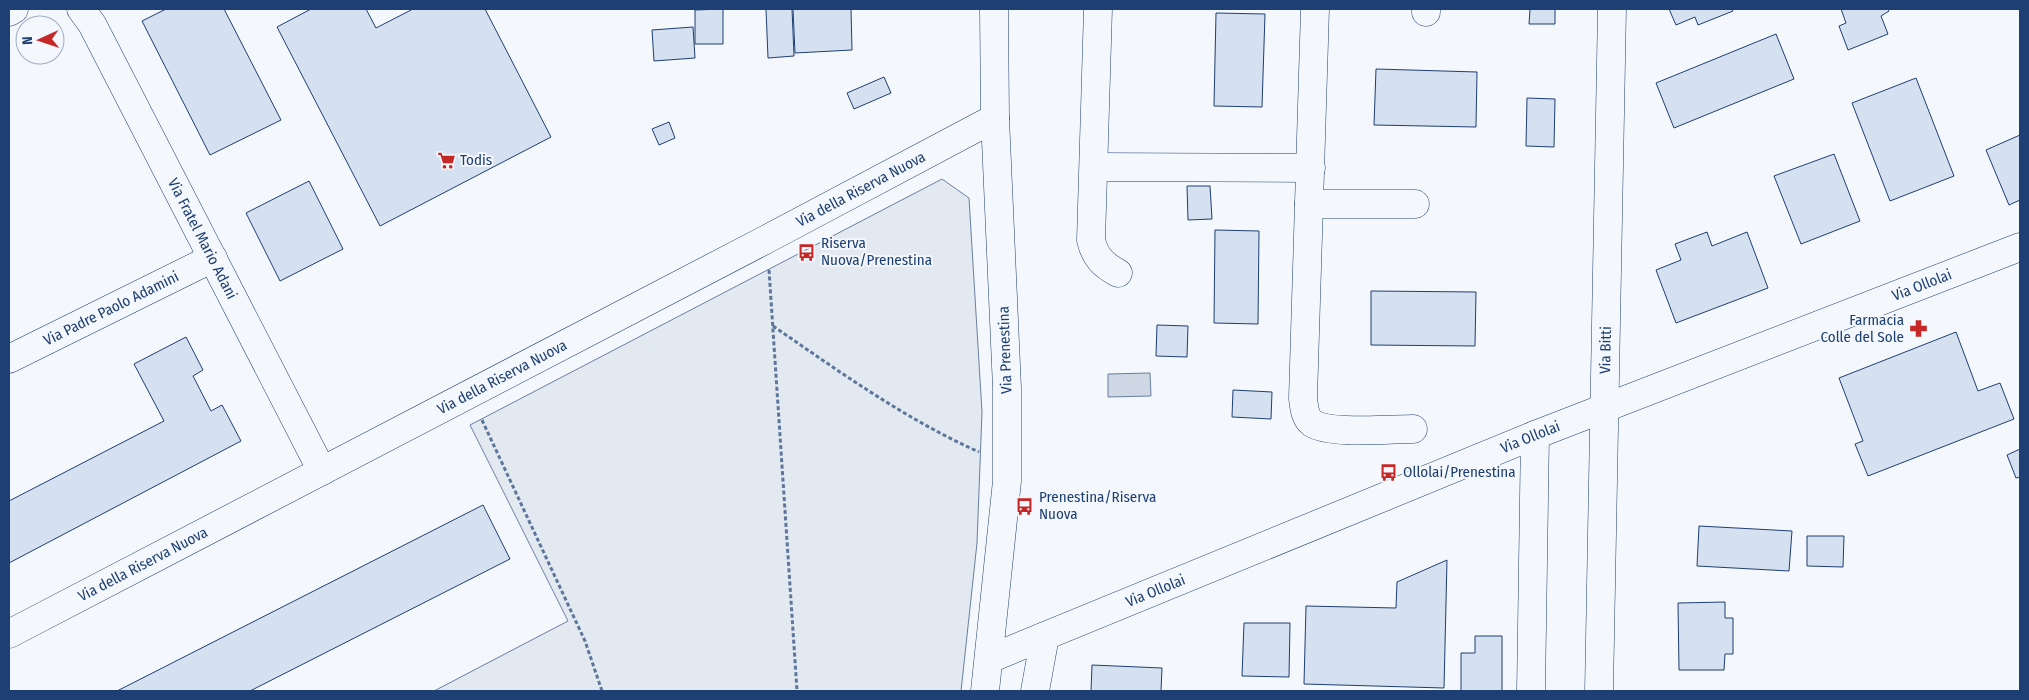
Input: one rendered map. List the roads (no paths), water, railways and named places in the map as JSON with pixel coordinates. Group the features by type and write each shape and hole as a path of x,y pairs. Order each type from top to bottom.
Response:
{"street":[{"path":"9,12 14,9"},
{"name":"Via Fratel Mario Adani","path":"81,9 92,24 322,470"},
{"name":"Via Prenestina","path":"985,691 1005,508 1007,465 1005,338 995,118 994,9"},
{"path":"1098,9 1091,240 1093,251 1100,260 1107,267 1118,273"},
{"path":"1316,9 1303,398 1305,412 1312,423 1328,429 1412,429"},
{"name":"Via Bitti","path":"1599,691 1612,9"},
{"name":"Via della Riserva Nuova","path":"9,634 995,118"},
{"path":"1094,167 1310,168"},
{"path":"1309,204 1415,204"},
{"name":"Via Ollolai","path":"989,659 1535,435 2020,248"},
{"name":"Via Padre Paolo Adamini","path":"9,358 213,258"},
{"path":"1531,691 1535,435"},
{"path":"1036,691 1045,636"}],"place":[{"name":"Todis","path":"446,160"},
{"name":"Riserva Nuova/Prenestina","path":"807,252"},
{"name":"Farmacia Colle del Sole","path":"1918,329"},
{"name":"Ollolai/Prenestina","path":"1389,472"},
{"name":"Prenestina/Riserva Nuova","path":"1025,506"}]}
